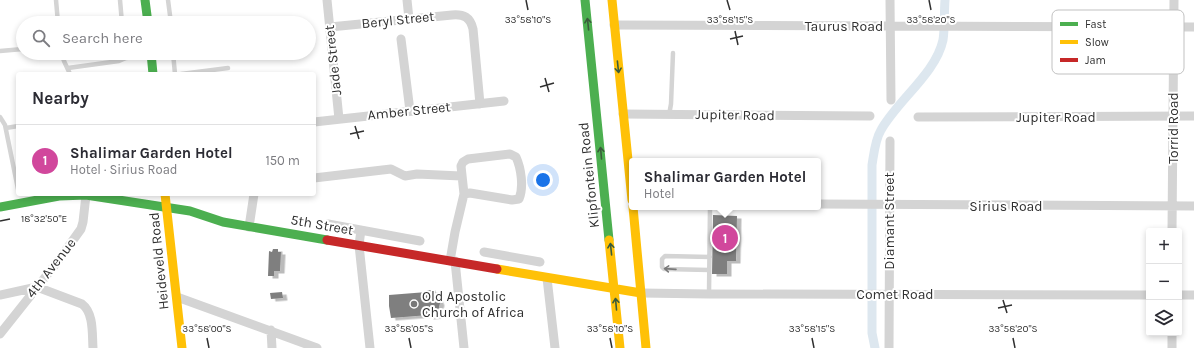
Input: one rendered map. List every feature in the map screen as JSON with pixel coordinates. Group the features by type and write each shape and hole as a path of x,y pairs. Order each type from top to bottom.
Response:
{"street":[{"path":"146,0 147,16"},
{"name":"Jade Street","path":"327,0 339,119"},
{"path":"407,0 409,19"},
{"name":"Klipfontein Road","path":"585,0 620,348"},
{"path":"612,0 629,171"},
{"path":"890,0 891,100"},
{"name":"Beryl Street","path":"330,27 459,15 469,18 472,29 480,104"},
{"name":"Taurus Road","path":"614,25 1052,26"},
{"name":"Taurus Road","path":"1184,26 1194,27"},
{"path":"401,39 410,111"},
{"path":"152,60 153,72"},
{"name":"Torrid Road","path":"1172,228 1174,74"},
{"name":"Amber Street","path":"316,122 504,101"},
{"name":"Jupiter Road","path":"623,114 870,116"},
{"name":"Jupiter Road","path":"918,117 1194,116"},
{"name":"Diamant Street","path":"889,348 890,141"},
{"path":"464,194 470,193 512,200 519,199 522,192 516,157 510,154 468,159 463,162 461,166 464,194 454,232 453,261 464,348"},
{"path":"316,178 391,169 405,176 417,174 461,176"},
{"name":"5th Street","path":"0,208 20,201 59,196"},
{"name":"4th Avenue","path":"0,334 58,261 81,229 86,196"},
{"name":"5th Street","path":"103,196 190,211 223,222 249,227 641,293"},
{"name":"Heideveld Road","path":"165,196 182,348"},
{"path":"249,227 254,196"},
{"name":"Sirius Road","path":"821,204 889,206 1194,206"},
{"path":"633,210 646,348"},
{"path":"328,224 420,241"},
{"path":"361,230 359,245 370,348"},
{"path":"484,252 540,262"},
{"path":"504,270 507,256"},
{"path":"548,278 555,348"},
{"path":"0,295 37,287 82,304 85,306 90,316 93,348"},
{"name":"Comet Road","path":"641,293 1146,295"},
{"path":"1182,295 1194,295"},
{"path":"177,297 317,348"},
{"path":"271,330 272,348"},
{"path":"1172,336 1172,348"}],"lane":[{"path":"56,0 57,16"},
{"path":"120,0 121,16"},
{"path":"168,0 169,16"},
{"path":"0,51 16,50"},
{"path":"669,115 671,104 673,54"},
{"path":"64,60 69,72"},
{"path":"68,68 119,62 121,60"},
{"path":"174,60 175,72"},
{"path":"197,72 228,68"},
{"path":"0,117 6,128 16,179"},
{"path":"6,128 16,126"},
{"path":"708,294 710,210"},
{"path":"709,270 664,269 662,266 662,259 665,256 710,257"}],"building":[{"path":"713,215 737,216 736,261 727,261 727,274 712,274"},
{"path":"273,249 278,249 278,252 281,252 280,271 274,271 274,276 268,276 269,251 272,252"},
{"name":"Old Apostolic Church of Africa","path":"427,290 435,290 440,303 437,316 429,317 429,315 391,318 389,295 427,292"},
{"path":"282,292 283,298 271,299 270,293"}],"waterway":[{"path":"875,348 872,333 872,165 875,147 877,138 888,119 925,75 939,52 944,35 945,0"}],"traffic: fast":[{"path":"145,0 147,16"},
{"path":"585,0 609,240"},
{"path":"152,60 153,72"},
{"path":"0,207 59,196"},
{"path":"92,196 190,211 223,222 327,240"}],"traffic: slow":[{"path":"612,0 629,170"},
{"path":"165,196 182,348"},
{"path":"633,210 646,348"},
{"path":"609,240 620,348"},
{"path":"497,269 641,293"}],"traffic: jam":[{"path":"327,240 497,269"}],"place":[{"name":"Shalimar Garden Hotel","path":"725,238"},
{"name":"Old Apostolic Church of Africa","path":"414,304"}]}
